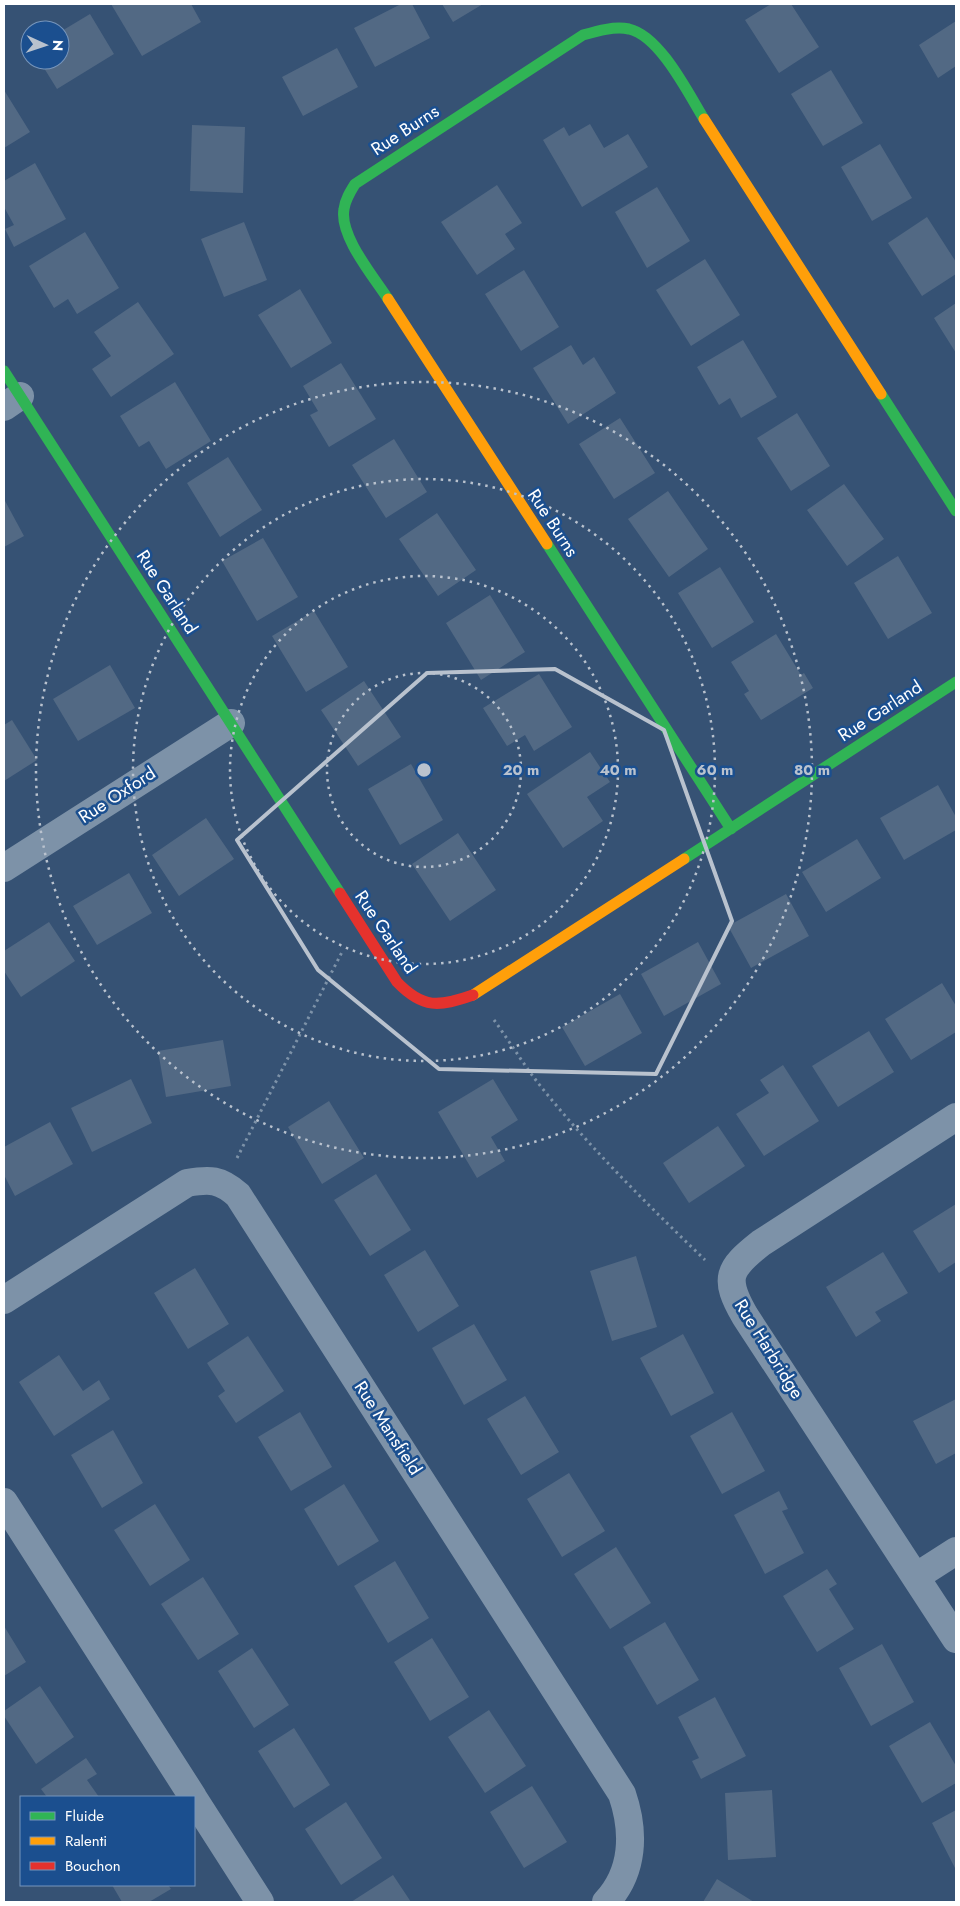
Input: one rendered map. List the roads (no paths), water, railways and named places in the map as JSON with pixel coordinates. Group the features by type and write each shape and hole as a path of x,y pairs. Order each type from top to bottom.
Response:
{"street":[{"name":"Rue Burns","path":"731,829 355,248 344,226 344,203 355,184 583,36 607,28 630,28 648,37 666,58 956,511"},
{"name":"Rue Garland","path":"4,371 12,402 231,723 397,982 410,997 430,1006 452,1003 476,994 956,682"},
{"name":"Rue Oxford","path":"4,868 231,723"},
{"name":"Rue Harbridge","path":"956,1117 761,1243 734,1268 731,1284 736,1300 745,1316 917,1576 956,1639"},
{"name":"Rue Mansfield","path":"4,1300 186,1183 204,1180 224,1183 238,1195 249,1209 622,1794 629,1814 631,1836 629,1858 623,1876 606,1902"},
{"path":"4,1502 192,1796"},
{"path":"917,1576 956,1551"},
{"path":"195,1801 260,1902"}]}
